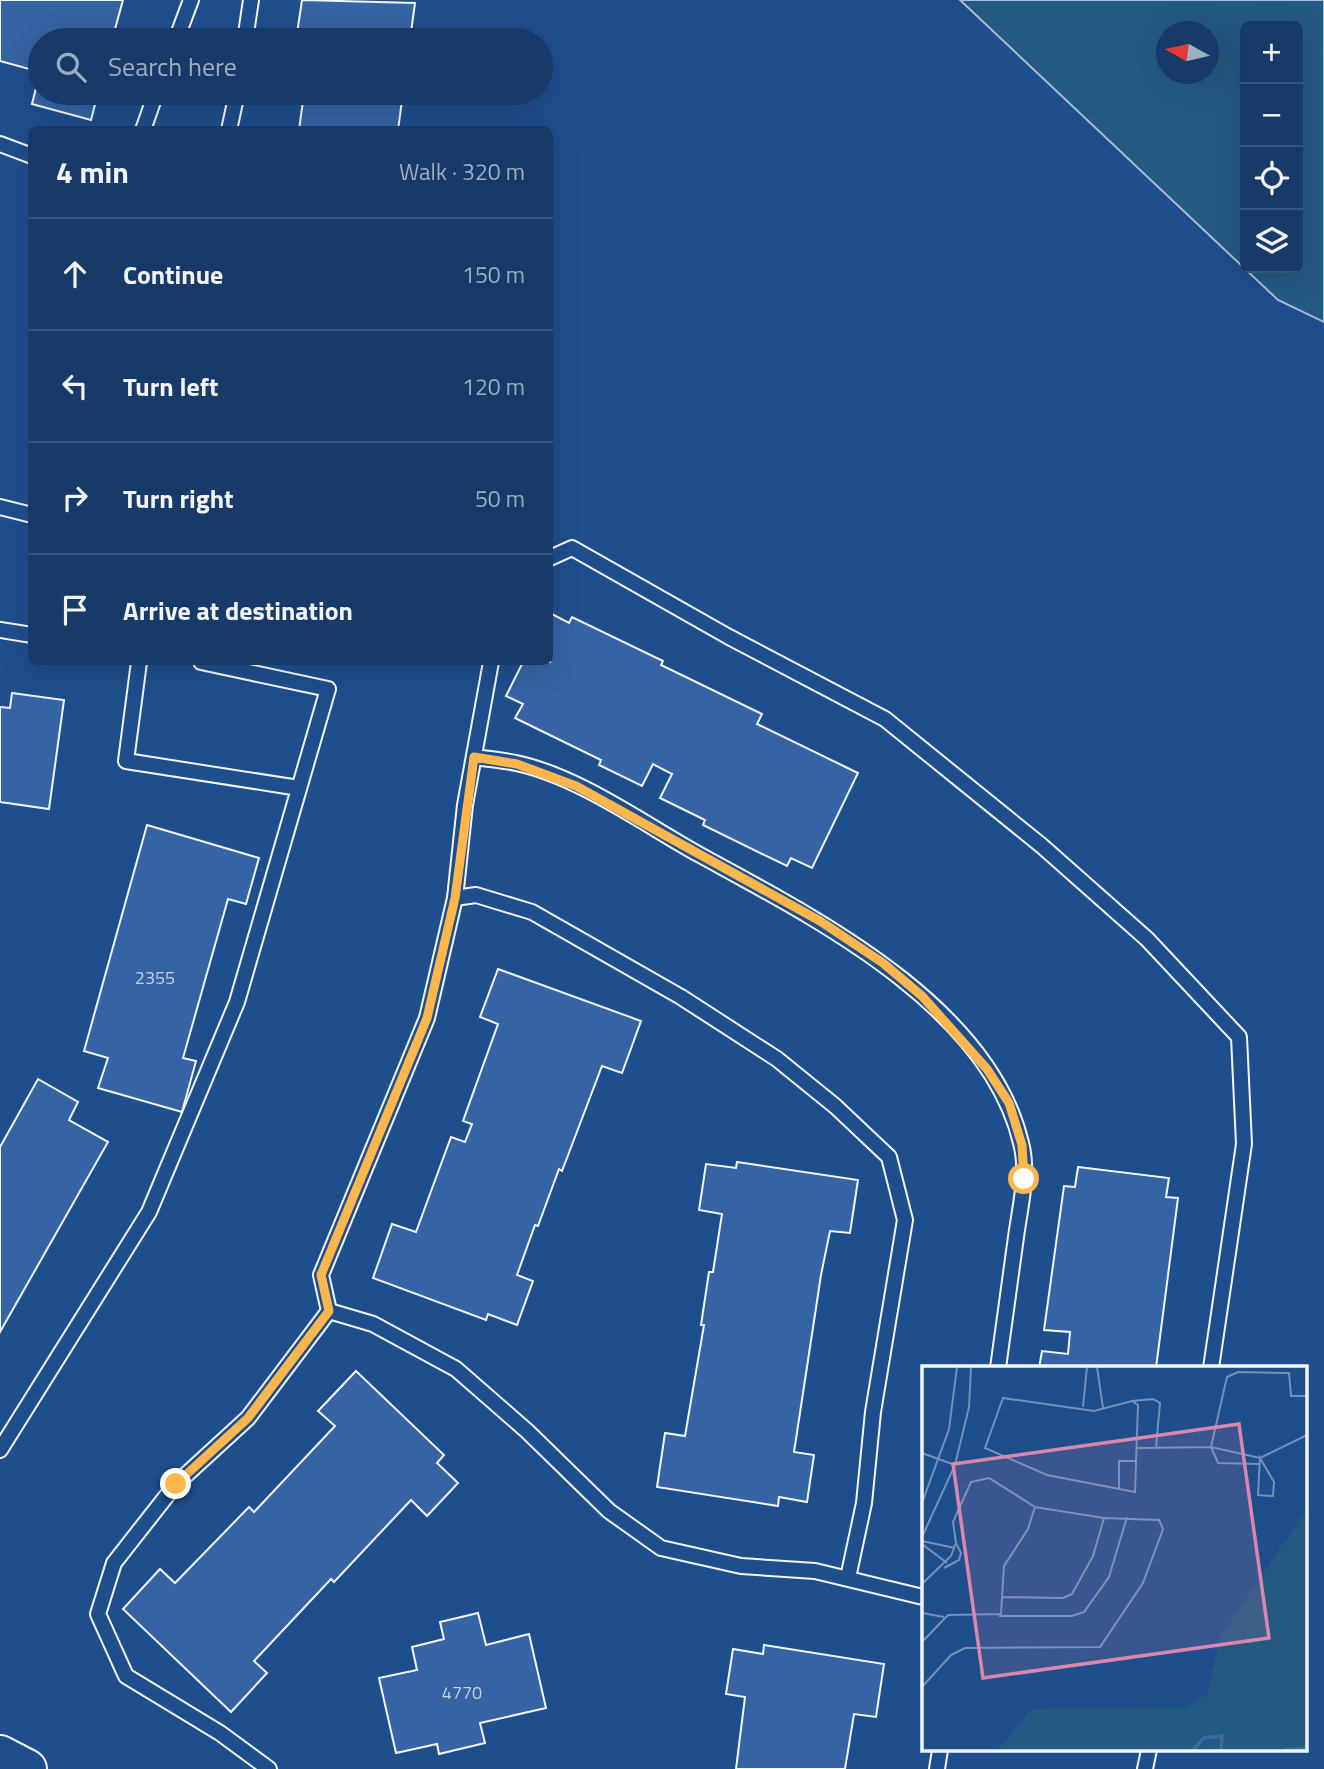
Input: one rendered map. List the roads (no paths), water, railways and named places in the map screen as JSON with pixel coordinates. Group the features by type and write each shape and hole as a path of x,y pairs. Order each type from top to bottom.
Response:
{"street":[{"path":"0,1755 26,1769"}],"lane":[{"path":"180,28 191,0"},
{"path":"247,28 251,0"},
{"path":"144,126 152,105"},
{"path":"230,126 234,105"},
{"path":"0,145 28,155"},
{"path":"0,506 28,514"},
{"path":"553,557 572,548 729,637 885,719 1042,846 1147,939 1239,1037 1244,1144 1211,1366"},
{"path":"0,630 28,634"},
{"path":"139,665 126,761 299,788"},
{"path":"0,1450 149,1212 237,1002 328,689 215,665"},
{"path":"270,1769 220,1733 126,1676 98,1614 114,1563 176,1484 248,1418 329,1311 321,1275 427,1018 455,898 474,757 490,665"},
{"path":"474,757 517,764 576,786 820,921 883,963 922,996 960,1036 987,1069 1009,1103 1022,1145 1024,1179 998,1366"},
{"path":"455,898 476,895 532,912 681,997 777,1059 835,1106 889,1157 905,1220 873,1412 864,1503 848,1578"},
{"path":"329,1311 373,1324 456,1369 527,1430 609,1511 661,1548 741,1566 814,1572 848,1578 922,1597"}]}
